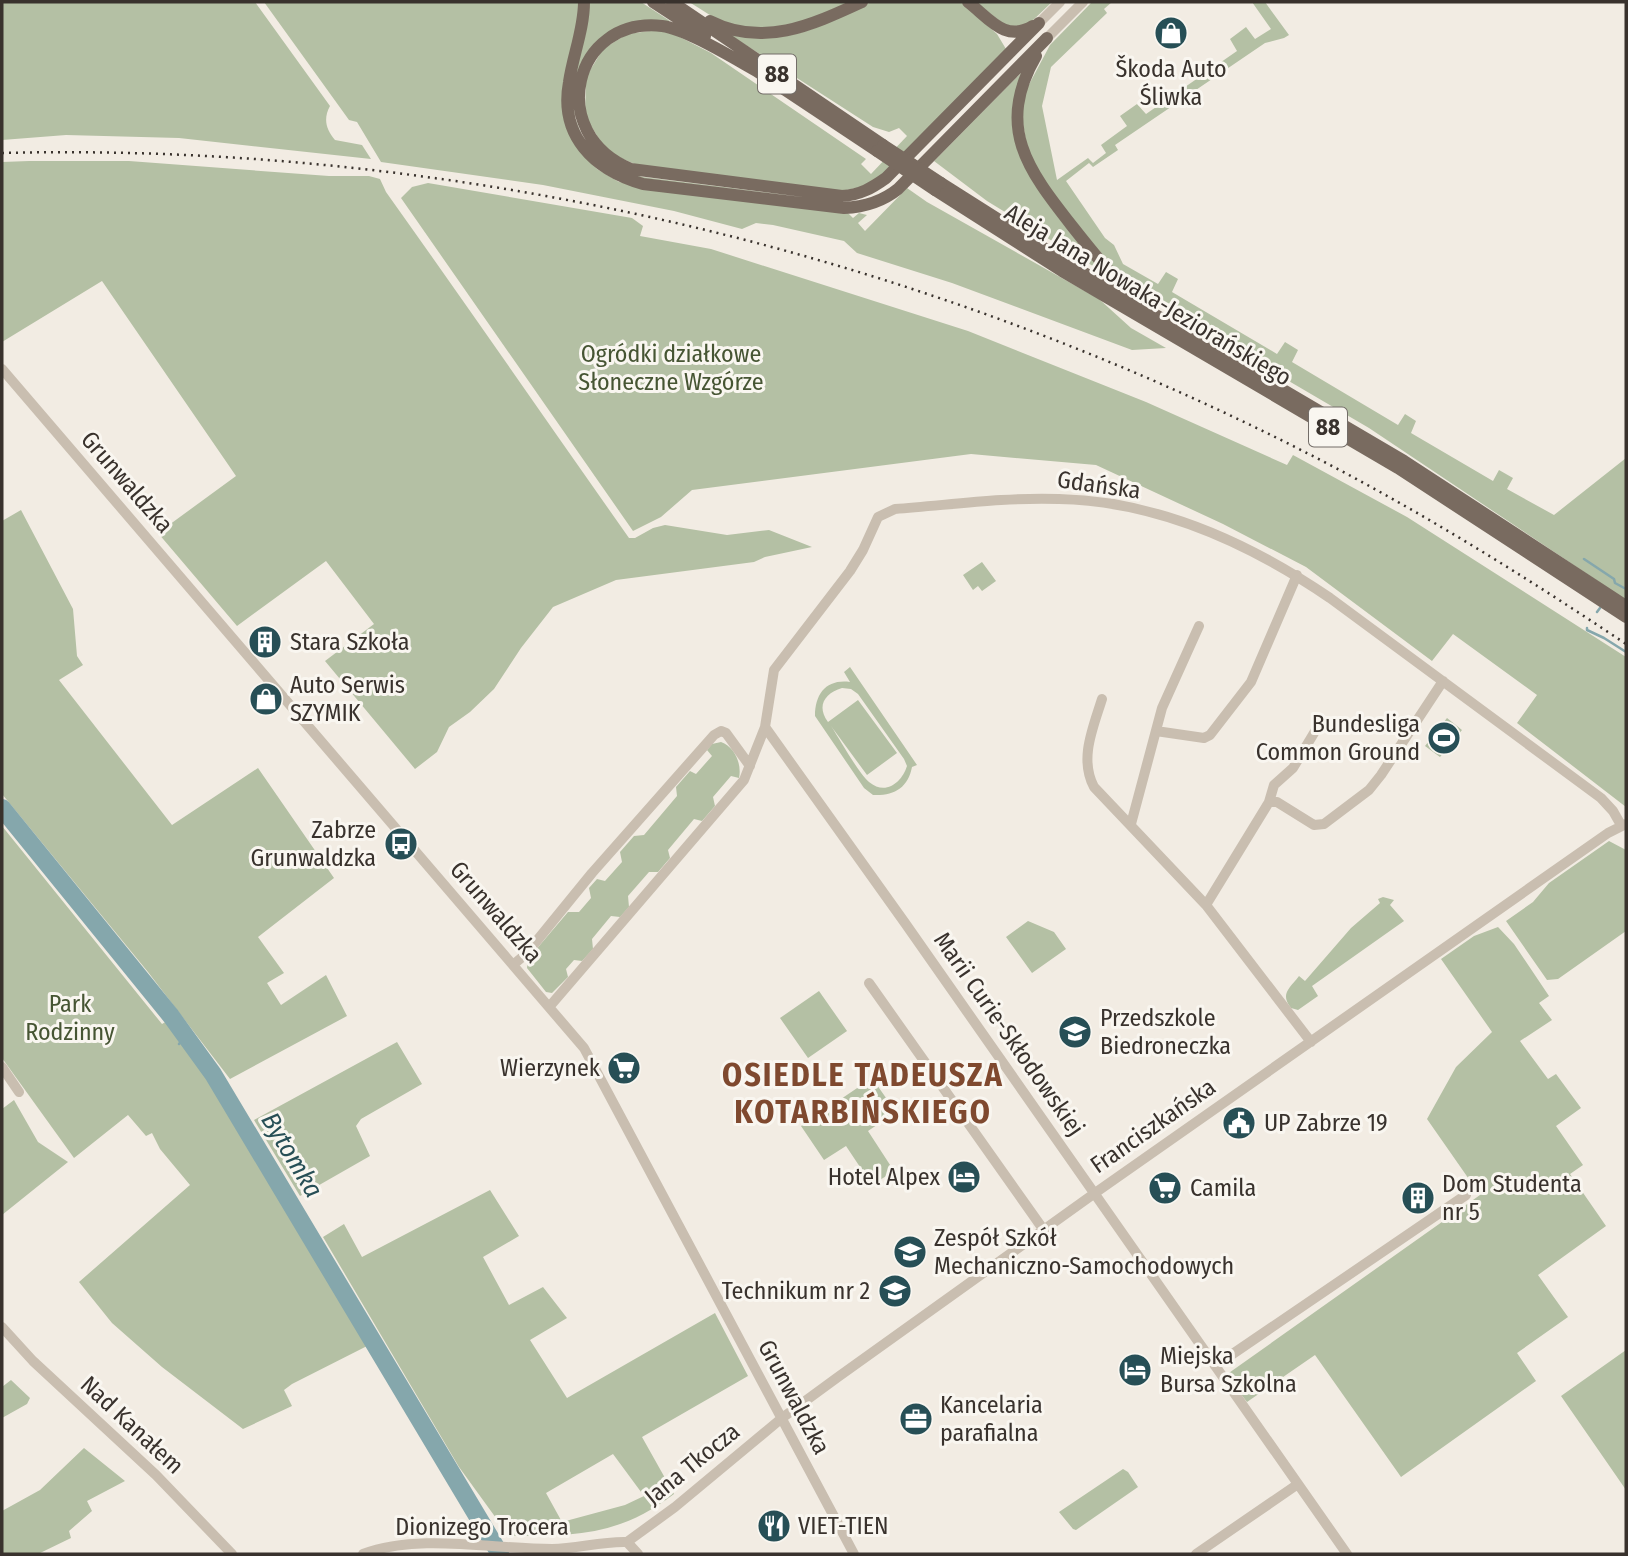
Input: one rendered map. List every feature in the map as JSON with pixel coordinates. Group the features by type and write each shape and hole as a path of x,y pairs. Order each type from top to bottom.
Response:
{"main road":[{"path":"584,2 567,92 567,106 573,130 589,155 600,165 611,173 643,184 844,208 867,206 889,197 1047,38"},
{"name":"Aleja Jana Nowaka-Jeziorańskiego","path":"653,2 880,148 1084,284 1398,468 1626,617"},
{"path":"672,2 735,30 771,34 801,28 862,2"},
{"name":"Aleja Jana Nowaka-Jeziorańskiego","path":"672,2 880,148"},
{"path":"968,2 998,28 1007,41 1008,71 1003,84"},
{"path":"762,74 677,29 649,26 627,30 606,41 584,70 579,97 582,122 596,147 607,157 631,169 816,193 852,195 863,192 886,178 1040,23"},
{"path":"998,28 1009,33 1019,33 1040,23"},
{"path":"1047,38 1034,59 1020,96 1019,137 1025,159 1036,180 1111,275 1170,324"},
{"name":"Aleja Jana Nowaka-Jeziorańskiego","path":"938,186 1411,465 1626,606"}],"street":[{"path":"1040,23 1060,2"},
{"path":"1047,38 1080,4"},
{"name":"Grunwaldzka","path":"2,369 575,1036 595,1067 854,1554"},
{"name":"Gdańska","path":"765,727 774,670 850,570 863,550 874,523 883,513 895,509 1006,500 1079,500 1156,515 1202,530 1255,551 1297,575 1605,801 1624,825"},
{"path":"1156,732 1204,738 1210,735 1251,682 1297,575"},
{"path":"1131,824 1162,708 1199,626"},
{"path":"1269,802 1277,802 1314,825 1324,824 1369,790 1443,681"},
{"path":"1102,699 1089,741 1087,774 1099,794 1131,824 1206,905 1311,1042"},
{"path":"550,1006 744,780 765,727"},
{"name":"Marii Curie-Skłodowskiej","path":"765,727 1347,1554"},
{"path":"1206,905 1269,802 1274,785 1293,768 1317,728"},
{"path":"514,964 526,954 592,873 714,735 721,731 726,733 750,766"},
{"name":"Franciszkańska","path":"782,1418 1094,1193 1624,825"},
{"path":"869,984 1043,1229"},
{"path":"2,1067 19,1092"},
{"path":"1215,1366 1466,1195"},
{"name":"Nad Kanałem","path":"2,1327 33,1361 156,1475 232,1554"},
{"name":"Jana Tkocza","path":"627,1542 675,1507 782,1418"},
{"path":"1196,1554 1298,1484"},
{"name":"Dionizego Trocera","path":"363,1554 416,1543 509,1548 580,1548 605,1542 627,1542"},
{"path":"627,1542 638,1554"}],"green space":[{"path":"2,2 255,2 330,106 326,120 332,136 335,140 362,145 371,159 179,138 66,135 2,140"},
{"path":"264,2 579,2 578,26 564,86 577,147 597,169 619,182 847,212 853,218 859,213 867,215 858,223 865,231 907,188 927,202 1099,299 1131,328 1166,348 1132,350 952,283 857,253 844,241 756,223 742,229 674,211 543,185 381,162 357,122 349,120"},
{"path":"588,2 641,2 670,21 630,25 602,39 577,96 575,118 573,81"},
{"path":"689,2 851,2 796,23 752,28 724,23"},
{"path":"871,2 961,2 997,34 1006,49 885,172 867,186 841,191 644,168 607,152 585,116 586,77 603,49 627,34 657,30 674,34 711,53 866,159 861,164 871,174 907,136 899,128 889,132 873,127 730,35 770,38 788,36 820,26"},
{"path":"975,2 1052,2 1030,23 1009,28"},
{"path":"1092,2 1112,2 1104,9 1107,13 1051,67 1042,106 1057,180 1088,158 1093,163 1106,153 1101,145 1127,126 1120,116 1137,104 1146,114 1237,51 1230,39 1246,27 1255,39 1271,29 1252,2 1265,2 1289,35 1265,43 1115,145 1118,150 1093,167 1089,163 1066,181 1105,238 1114,245 1123,264 1158,284 1166,272 1178,279 1172,292 1277,354 1285,342 1298,350 1292,362 1398,425 1405,414 1416,421 1411,433 1493,481 1499,470 1513,478 1507,489 1554,515 1626,458 1626,600 1369,428 1138,292 1112,270 1048,188 1028,154 1022,117 1025,92 1050,45"},
{"path":"1023,71 1015,136 1101,271 987,201 934,161"},
{"path":"581,133 596,151 608,160 643,177 853,203 643,179 621,173 585,143"},
{"path":"129,161 329,176 369,176 380,179 386,192 629,538 665,525 727,535 769,530 812,547 754,562 616,580 553,607 494,689 449,727 437,752 415,769 325,661 374,624 326,561 237,626 158,533 236,476 102,281 2,342 2,162"},
{"name":"Ogródki działkowe Słoneczne Wzgórze","path":"428,183 632,218 643,226 640,236 711,249 968,331 1146,402 1287,465 1293,455 1407,517 1626,657 1626,807 1517,723 1537,695 1453,634 1432,661 1306,567 1223,524 1096,465 971,454 692,490 661,517 633,531 401,198 412,187"},
{"path":"21,510 73,609 77,656 83,665 59,680 172,825 258,768 334,878 258,937 284,973 267,983 281,1005 326,975 347,1016 230,1079 148,972 2,794 2,521"},
{"path":"982,562 996,581 982,591 978,586 973,590 963,575"},
{"path":"850,667 917,765 912,767 907,780 894,792 873,795 864,788 815,716 817,701 824,689 835,683 850,682 844,672","holes":["842,688 851,689 858,694 907,766 897,782 887,787 875,786 864,777 831,726 867,775 897,753 858,700 828,722 824,716 823,706 827,697"]},
{"name":"Bundesliga Common Ground","path":"1447,718 1462,730 1440,757 1425,746"},
{"path":"721,742 730,748 736,757 739,778 731,776 713,797 715,806 702,821 694,819 668,850 670,858 658,872 649,872 628,896 629,907 620,917 611,916 592,939 593,949 582,961 574,960 566,969 568,977 552,993 546,992 527,968 528,959 568,912 579,912 591,898 589,888 597,879 605,881 622,862 620,852 634,836 644,835 677,796 676,787 690,771 696,774 712,756 707,750 712,744"},
{"name":"Park Rodzinny","path":"2,826 162,1024 167,1021 203,1067 371,1344 292,1384 284,1390 292,1406 243,1429 162,1367 112,1323 79,1282 190,1185 160,1149 152,1133 146,1136 128,1115 74,1158 2,1058"},
{"path":"1609,841 1626,850 1626,931 1558,979 1547,980 1506,921 1533,902 1549,883"},
{"path":"1383,897 1394,900 1390,905 1404,921 1312,986 1318,996 1298,1010 1291,1008 1286,999 1289,988 1299,976 1305,981 1351,928 1380,903 1378,899"},
{"path":"1028,921 1054,932 1066,949 1032,973 1006,937"},
{"path":"1498,927 1514,944 1549,996 1539,1003 1552,1020 1520,1041 1548,1079 1556,1074 1581,1108 1556,1126 1583,1165 1570,1174 1606,1226 1538,1275 1568,1317 1517,1353 1536,1381 1401,1477 1315,1355 1247,1402 1226,1375 1480,1195 1427,1119 1456,1067 1492,1032 1441,959 1474,936"},
{"path":"819,991 847,1031 808,1058 780,1018"},
{"path":"397,1042 422,1084 361,1119 356,1126 370,1156 300,1196 254,1120"},
{"path":"872,1078 896,1112 868,1131 894,1171 872,1185 846,1146 824,1160 801,1126"},
{"path":"14,1100 38,1142 68,1162 2,1215 2,1109"},
{"path":"490,1190 519,1236 483,1257 509,1305 543,1287 567,1318 530,1340 567,1398 715,1313 748,1376 642,1437 674,1494 654,1508 615,1526 596,1531 509,1536 459,1467 323,1237 344,1224 362,1257","holes":["613,1454 644,1496 625,1505 562,1522 546,1493"]},
{"path":"1626,1350 1626,1490 1561,1396"},
{"path":"11,1380 30,1398 27,1404 2,1418 2,1387"},
{"path":"84,1448 125,1481 87,1501 92,1511 69,1531 71,1538 38,1554 2,1554 2,1511 40,1490"},
{"path":"1123,1469 1138,1487 1076,1530 1073,1529 1059,1512"}],"waterway":[{"path":"1584,559 1626,589"},
{"path":"1597,612 1600,608"},
{"path":"1587,628 1626,652"},
{"name":"Bytomka","path":"2,808 171,1016 213,1074 500,1554"},
{"name":"Bytomka","path":"171,1016 179,1015"},
{"path":"179,1044 185,1036"}],"railway":[{"path":"2,153 169,154 337,166 503,189 668,221 831,264 991,316 1147,378 1299,449 1465,541 1626,644"}],"place":[{"name":"Škoda Auto Śliwka","path":"1171,33"},
{"name":"Stara Szkoła","path":"265,642"},
{"name":"Auto Serwis SZYMIK","path":"266,699"},
{"name":"Bundesliga Common Ground","path":"1444,738"},
{"name":"Zabrze Grunwaldzka","path":"401,844"},
{"name":"Przedszkole Biedroneczka","path":"1075,1032"},
{"name":"Wierzynek","path":"624,1068"},
{"name":"UP Zabrze 19","path":"1239,1123"},
{"name":"Hotel Alpex","path":"964,1177"},
{"name":"Camila","path":"1165,1188"},
{"name":"Dom Studenta nr 5","path":"1418,1198"},
{"name":"Zespół Szkół Mechaniczno-Samochodowych","path":"910,1252"},
{"name":"Technikum nr 2","path":"895,1291"},
{"name":"Miejska Bursa Szkolna","path":"1135,1370"},
{"name":"Kancelaria parafialna","path":"916,1419"},
{"name":"VIET-TIEN","path":"774,1526"}],"district":[{"name":"OSIEDLE TADEUSZA KOTARBIŃSKIEGO","path":"863,1094"}]}
